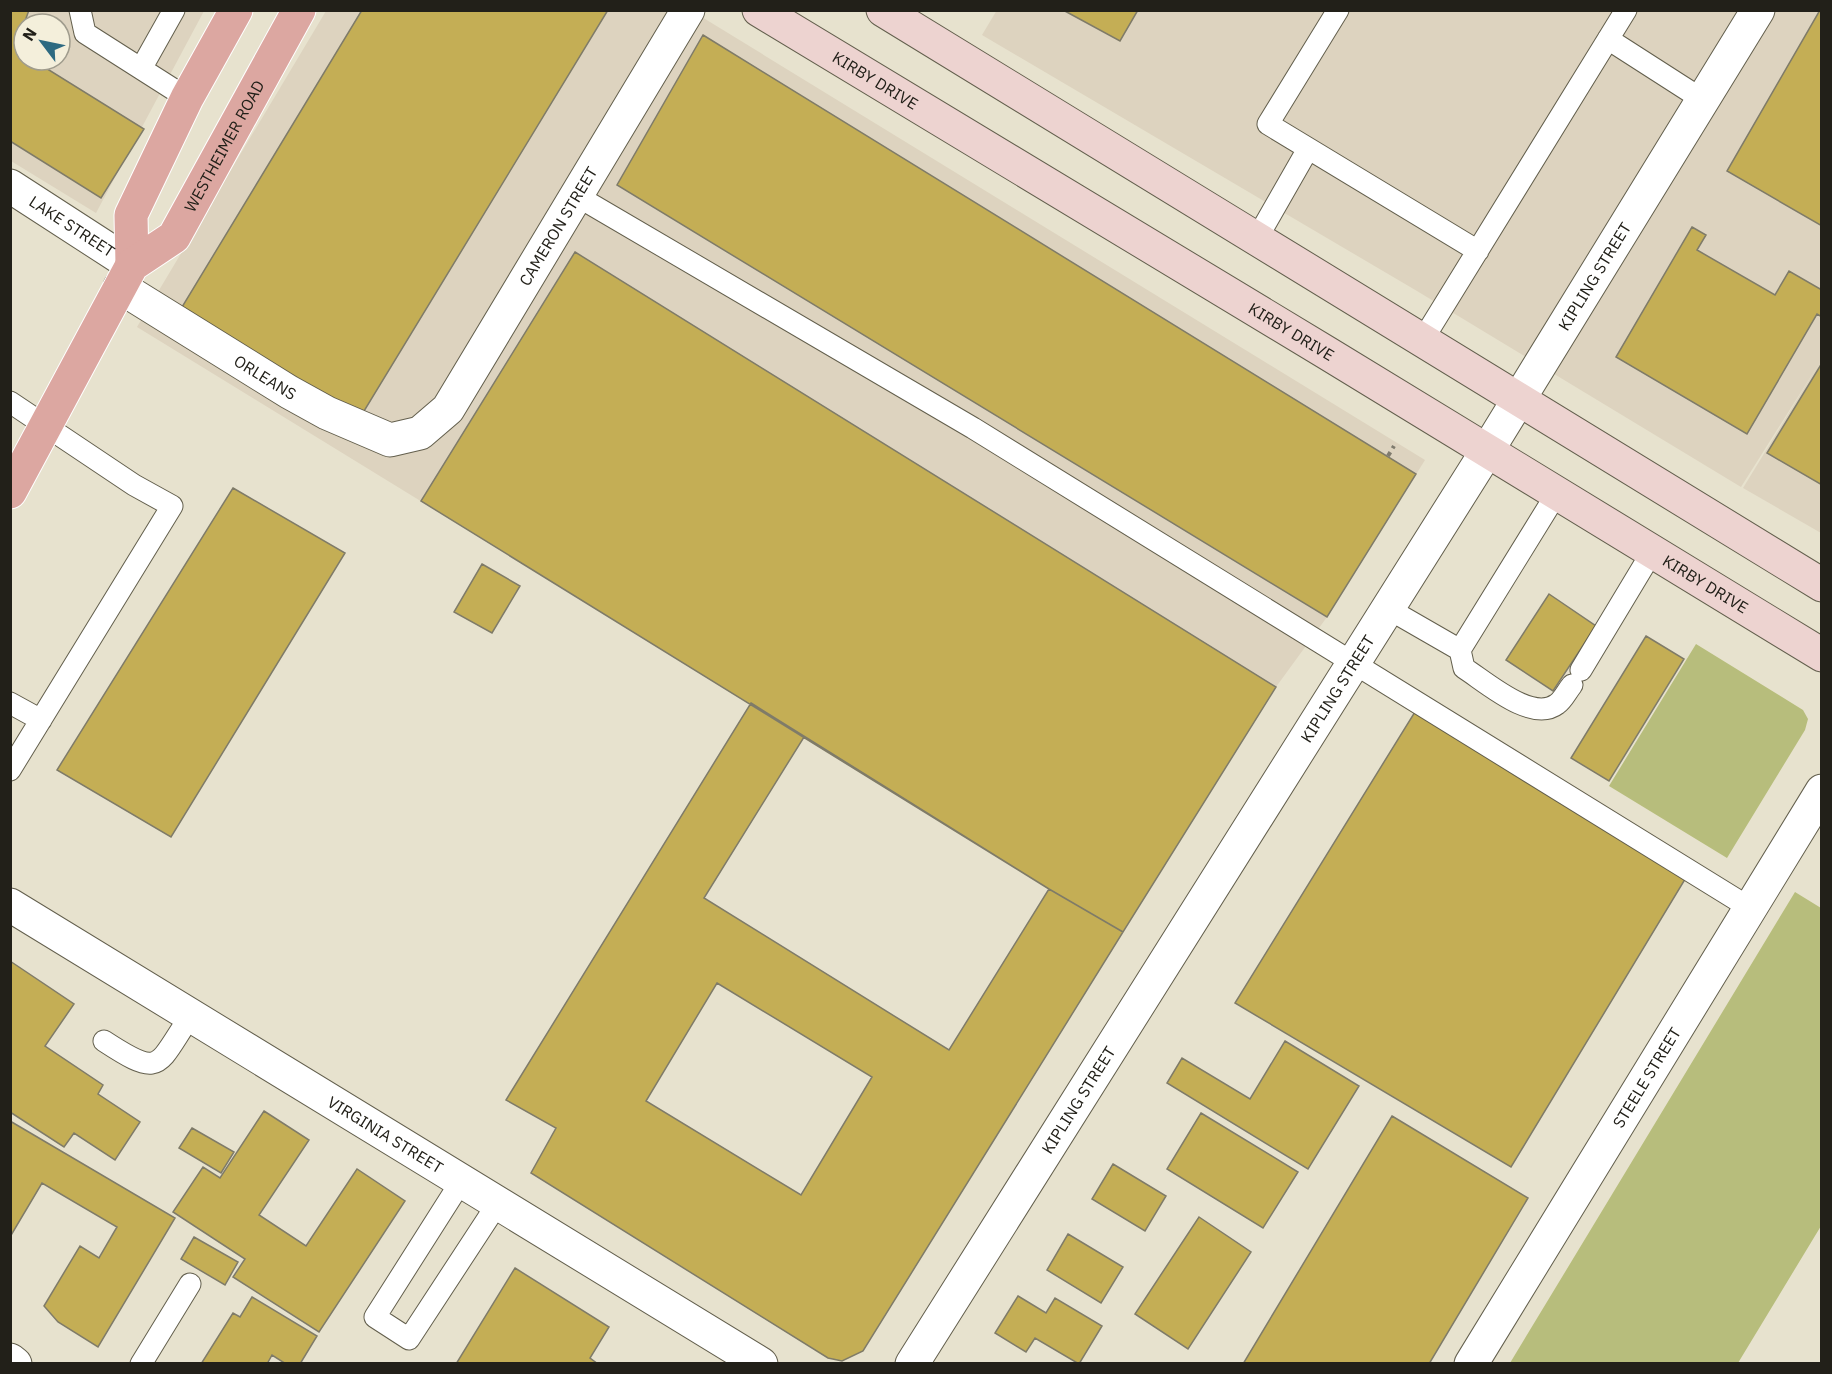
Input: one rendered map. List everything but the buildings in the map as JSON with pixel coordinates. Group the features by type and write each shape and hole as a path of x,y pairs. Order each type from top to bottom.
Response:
{"main road":[{"name":"WESTHEIMER ROAD","path":"10,492 126,276 132,215 187,98 236,10"},
{"name":"WESTHEIMER ROAD","path":"126,276 174,237 299,10"},
{"name":"KIRBY DRIVE","path":"759,10 1821,655"},
{"path":"883,10 1821,585"}],"street":[{"name":"CAMERON STREET","path":"420,433 448,409 688,10"},
{"name":"KIPLING STREET","path":"912,1364 1487,451 1758,10"},
{"name":"LAKE STREET","path":"10,186 126,276"},
{"name":"ORLEANS","path":"126,276 327,413 390,440 420,433"},
{"name":"STEELE STREET","path":"1471,1364 1821,791"},
{"name":"VIRGINIA STREET","path":"10,905 761,1364"},
{"path":"10,1360 15,1364"}],"lane":[{"path":"80,10 85,33 142,67 187,98"},
{"path":"142,67 174,10"},
{"path":"1338,10 1268,124 1478,251"},
{"path":"1422,341 1626,10"},
{"path":"1608,39 1703,100"},
{"path":"1256,240 1308,149"},
{"path":"577,196 973,428 1750,908"},
{"path":"10,402 47,423 134,485 172,506 10,770"},
{"path":"1557,493 1460,650 1464,668 1526,708 1550,708 1558,703 1576,678 1652,552"},
{"path":"1387,608 1460,650"},
{"path":"10,703 41,720"},
{"path":"104,1041 136,1062 149,1065 161,1060 191,1015"},
{"path":"462,1180 375,1317 409,1339 498,1203"},
{"path":"141,1364 190,1284"}],"path":[{"path":"1388,456 1394,446"}],"shaded area":[{"path":"997,10 1821,11 1821,533 1743,488 1820,362 1741,487 1417,291 982,35"},
{"path":"10,11 204,11 96,213 11,161"},
{"path":"326,11 692,11 1425,460 1327,617 1276,687 1123,932 137,327"}],"green space":[{"path":"1696,644 1803,710 1808,719 1805,730 1727,858 1609,786"},
{"path":"1795,892 1821,908 1821,1226 1738,1363 1510,1363"}]}
